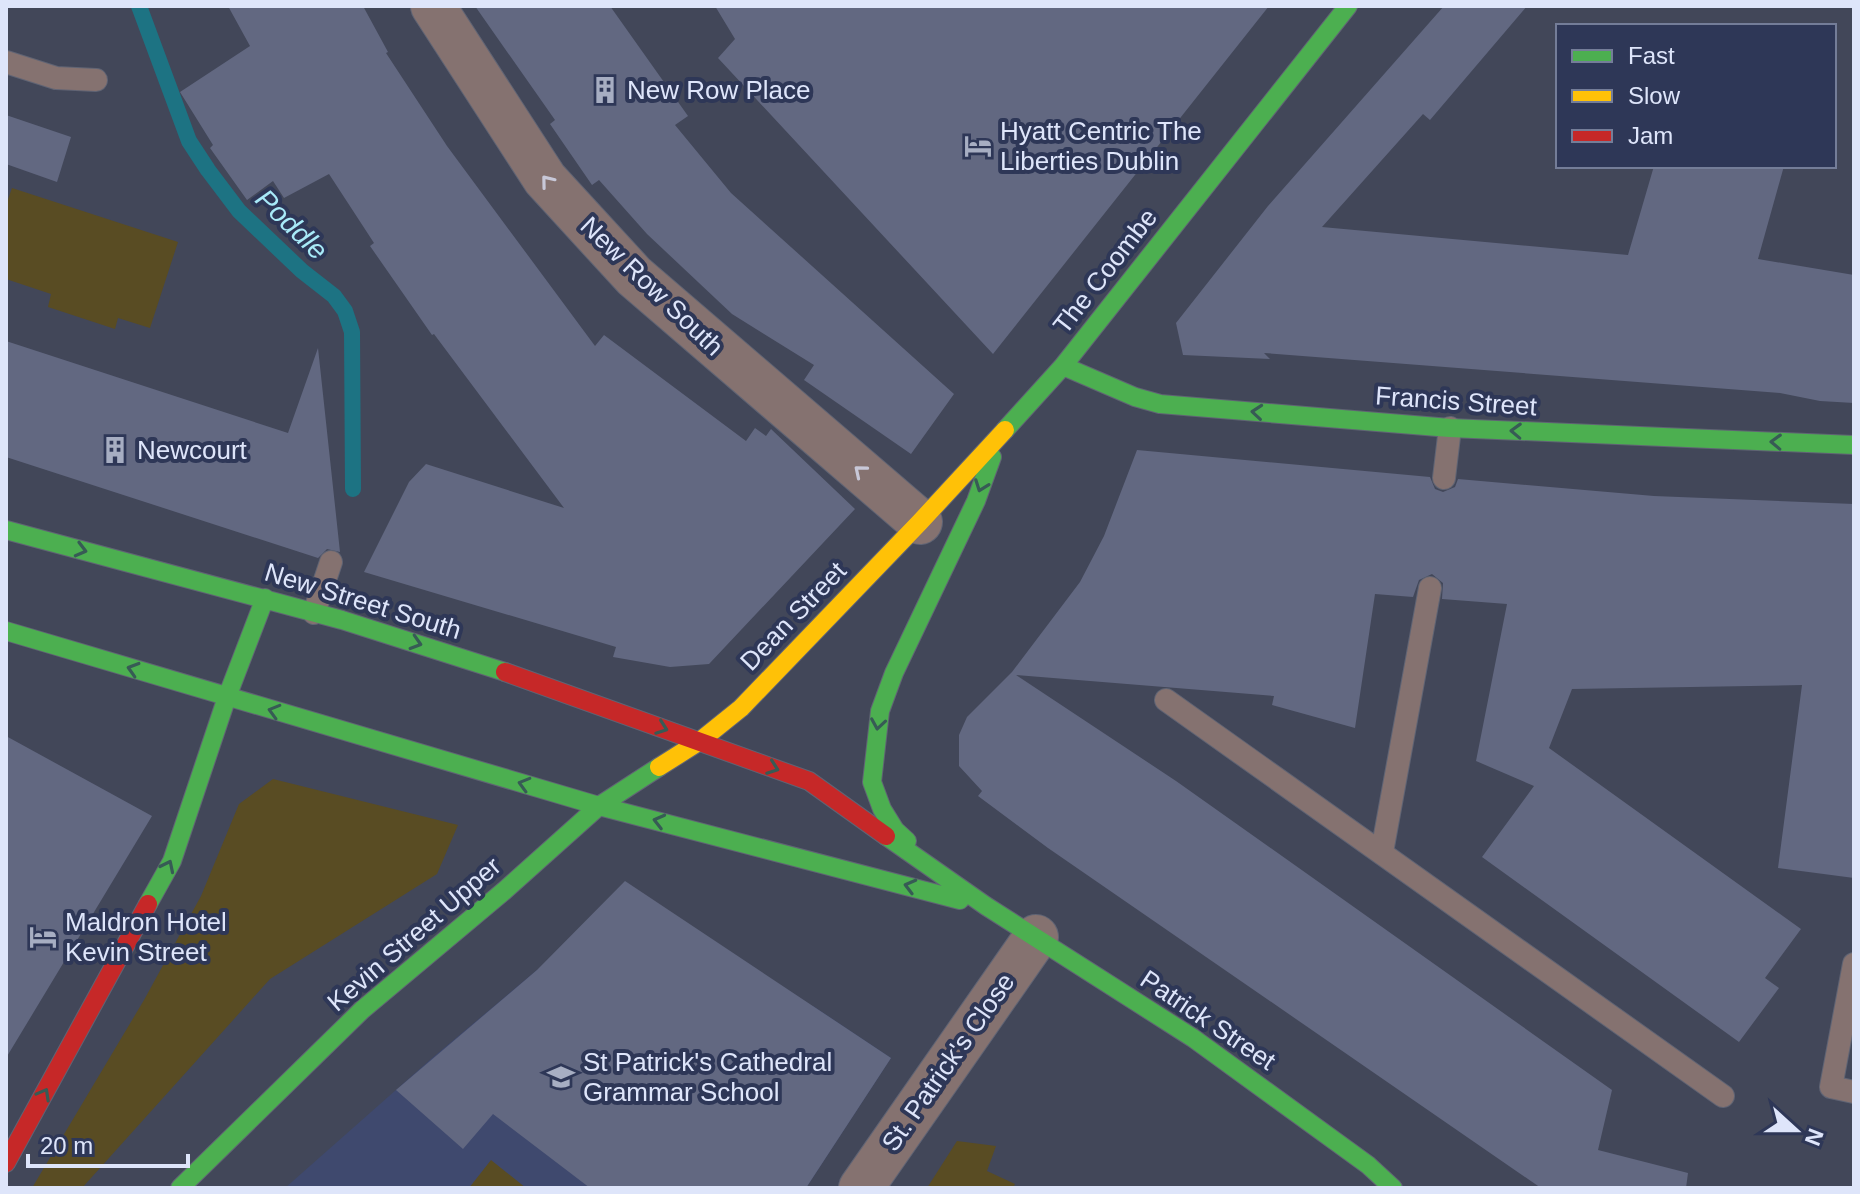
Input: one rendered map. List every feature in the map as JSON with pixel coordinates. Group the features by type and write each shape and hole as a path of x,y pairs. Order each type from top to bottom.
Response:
{"main road":[{"name":"The Coombe","path":"920,522 1063,366 1348,6"},
{"name":"Francis Street","path":"1063,366 1135,397 1160,404 1450,428 1854,445"},
{"path":"986,906 929,862 895,830 882,809 872,782 876,727 885,694 976,501 990,461 1016,417"},
{"name":"Dean Street","path":"700,741 741,708 920,522"},
{"name":"New Street South","path":"6,530 265,598 504,671 700,741"},
{"path":"6,1163 172,861 227,697 265,598"},
{"path":"6,631 599,806"},
{"name":"Patrick Street","path":"700,741 809,781 986,906 1193,1038 1368,1165 1393,1188"},
{"name":"Kevin Street Upper","path":"180,1188 362,1010 504,891 599,806 700,741"},
{"name":"Patrick Street","path":"599,806 986,906"}],"street":[{"name":"New Row South","path":"433,6 545,179 634,276 920,522"},
{"name":"St. Patrick's Close","path":"861,1188 1036,937"}],"lane":[{"path":"6,62 56,78 96,80"},
{"path":"1444,478 1450,428"},
{"path":"314,613 331,562"},
{"path":"1382,852 1430,588"},
{"path":"1166,700 1723,1096"},
{"path":"1854,964 1831,1087 1854,1092"}],"shaded area":[{"path":"12,188 178,242 150,328 118,318 115,329 48,307 51,294 6,279 6,205"},
{"path":"273,779 458,825 437,874 270,979 82,1188 32,1188 144,1000 201,896 239,804"},
{"name":"St Patrick's Cathedral Grammar School","path":"537,970 760,1081 813,1006 891,1058 806,1188 285,1188"},
{"path":"957,1141 996,1146 987,1171 1015,1184 1013,1188 927,1188"},
{"path":"491,1160 526,1188 469,1188"}],"building":[{"path":"228,6 363,6 386,53 447,146 595,346 604,335 746,441 755,428 766,436 771,429 855,509 709,664 670,667 613,657 616,647 364,572 409,482 426,464 564,508 432,335 370,246 374,243 329,174 284,198 273,181 247,200 210,148 213,145 180,92 250,46"},
{"path":"475,6 610,6 688,116 675,125 731,193 954,394 911,454 804,380 814,365 732,314 647,234 599,180 592,185 550,124 555,120"},
{"name":"Hyatt Centric The Liberties Dublin","path":"715,6 1269,6 993,354 718,58 735,39"},
{"path":"1444,6 1527,6 1430,120 1423,114 1322,227 1628,255 1653,168 1783,168 1758,259 1854,275 1854,403 1820,401 1780,393 1264,353 1270,359 1183,355 1176,323 1268,206"},
{"path":"6,115 71,137 57,182 6,164"},
{"name":"Newcourt","path":"6,341 288,433 318,348 340,552 327,549 318,558 6,457"},
{"path":"1137,450 1430,477 1435,489 1443,492 1455,487 1458,479 1654,496 1854,504 1854,878 1778,868 1802,685 1572,689 1549,748 1801,929 1765,978 1779,988 1739,1042 1482,857 1534,786 1476,761 1507,604 1442,599 1443,583 1432,574 1419,580 1413,597 1375,594 1355,728 1272,705 1274,696 1016,675 1176,781 1612,1090 1598,1150 1688,1173 1686,1188 1541,1188 1048,848 978,796 982,791 959,766 959,735 967,717 1012,672 1080,582 1104,536"},
{"name":"Maldron Hotel Kevin Street","path":"6,736 152,816 6,1058"},
{"name":"St Patrick's Cathedral Grammar School","path":"625,881 891,1058 806,1188 590,1188 493,1114 463,1149 396,1090 537,970"}],"waterway":[{"name":"Poddle","path":"139,6 189,141 208,170 239,211 302,271 334,296 345,311 352,332 353,489"}],"traffic: fast":[{"path":"1005,430 1063,366 1348,6"},
{"path":"1063,366 1135,397 1160,404 1450,428 1854,445"},
{"path":"907,841 895,830 882,809 872,782 880,711 894,673 976,501 992,457"},
{"path":"6,530 342,620 505,672"},
{"path":"148,904 172,861 227,697 265,598"},
{"path":"6,631 599,806 960,900"},
{"path":"180,1188 362,1010 504,891 599,806 659,767"},
{"path":"886,836 986,906 1193,1038 1368,1165 1393,1188"}],"traffic: slow":[{"path":"659,767 700,741 741,708 1005,430"}],"traffic: jam":[{"path":"505,672 809,781 886,836"},
{"path":"6,1163 148,904"}],"place":[{"name":"New Row Place","path":"605,90"},
{"name":"Hyatt Centric The Liberties Dublin","path":"978,146"},
{"name":"Newcourt","path":"115,450"},
{"name":"Maldron Hotel Kevin Street","path":"43,937"},
{"name":"St Patrick's Cathedral Grammar School","path":"561,1077"}]}
